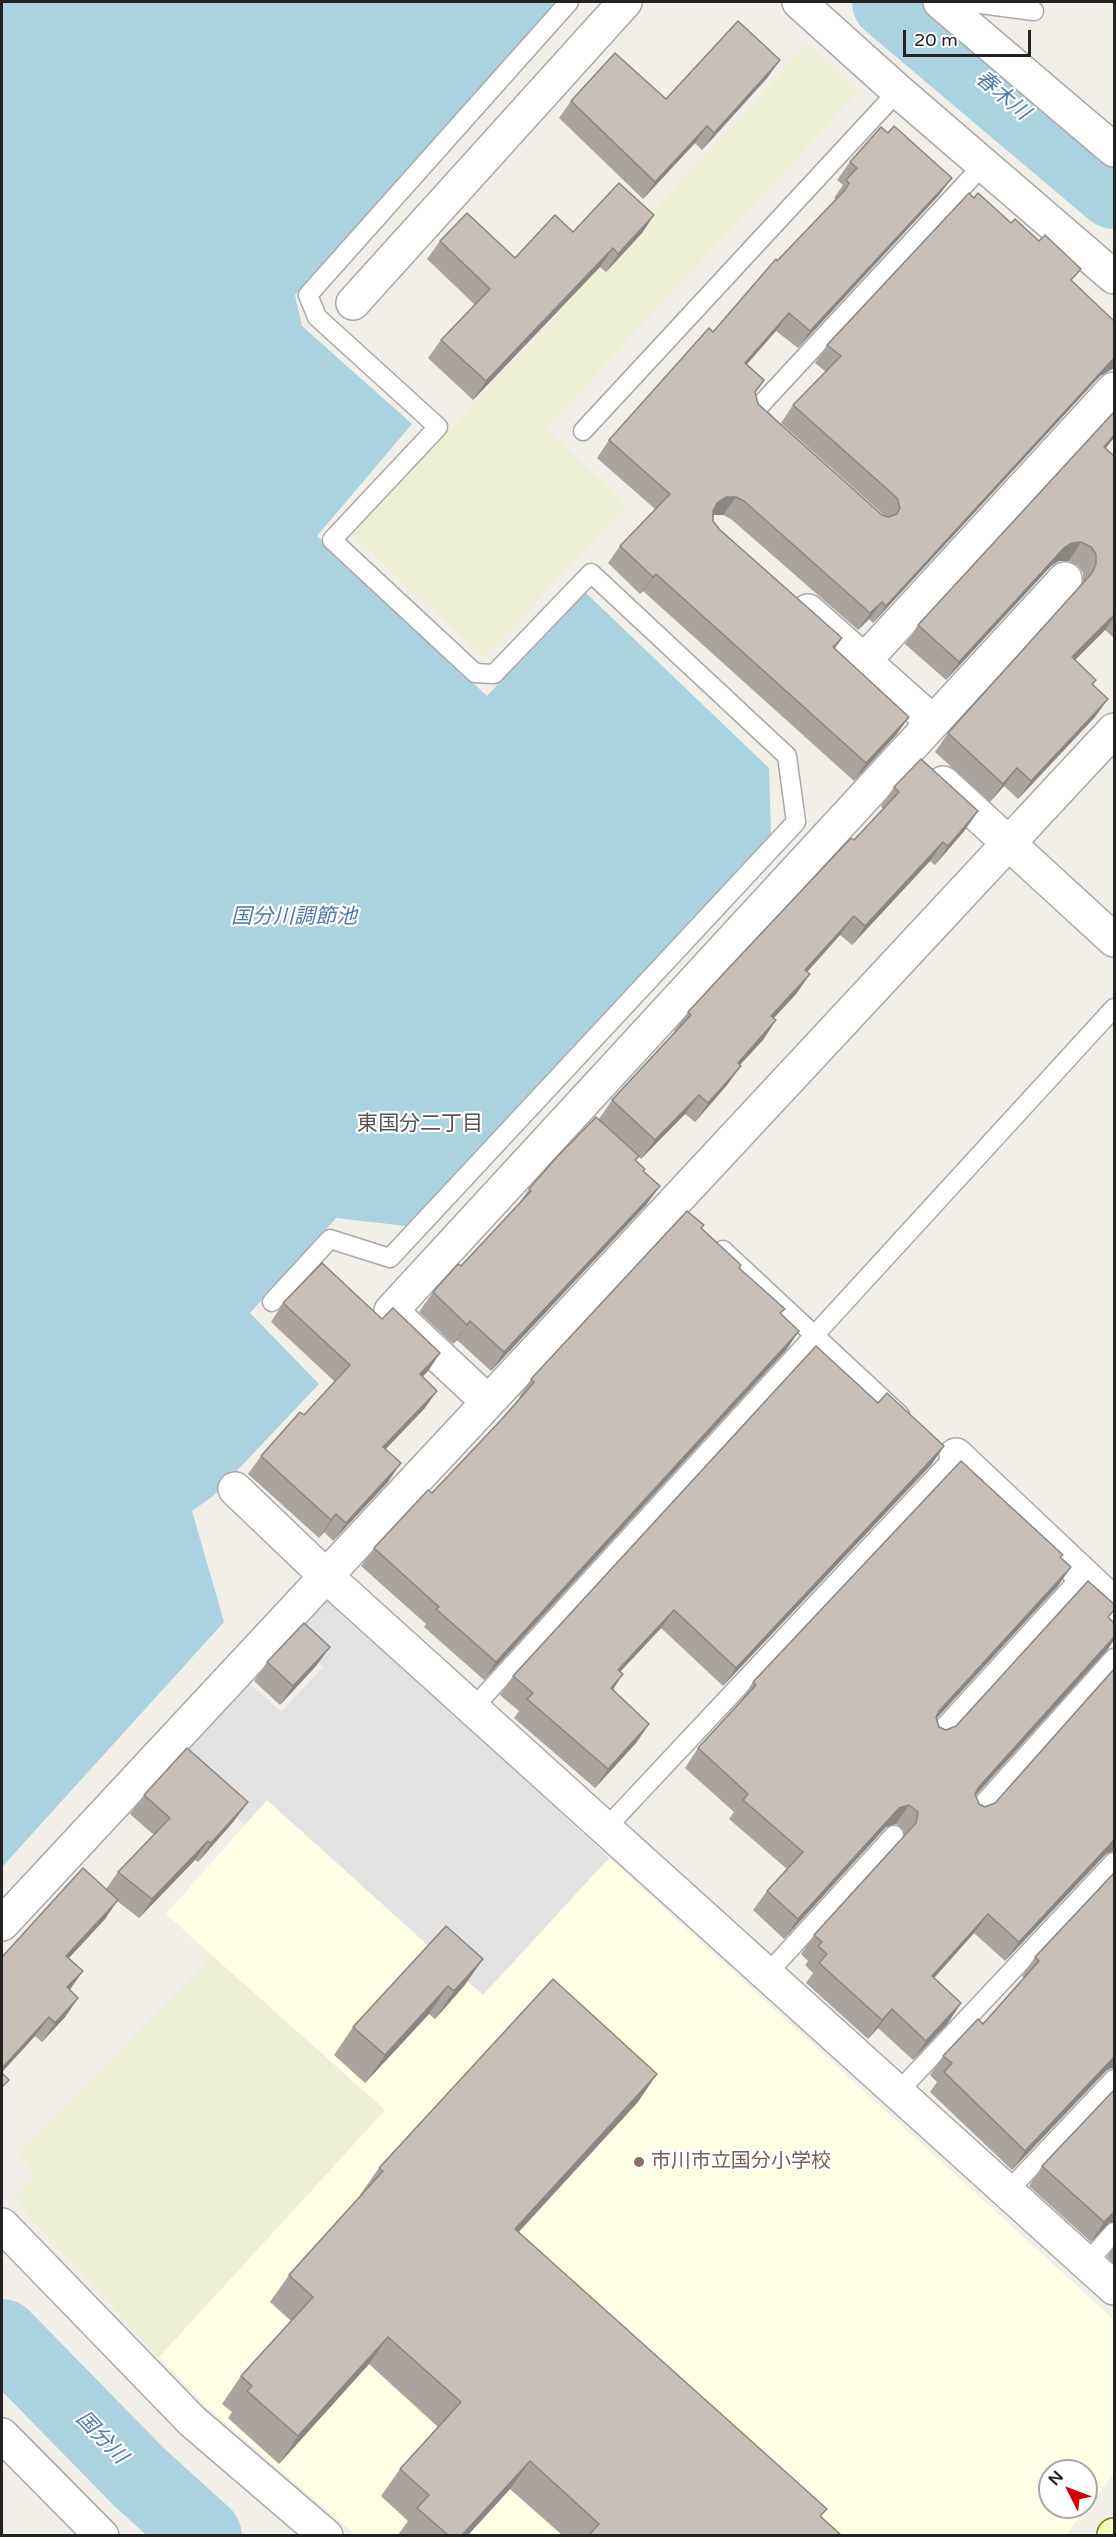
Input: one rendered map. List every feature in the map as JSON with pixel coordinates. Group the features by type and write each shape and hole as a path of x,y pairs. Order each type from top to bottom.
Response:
{"street":[{"path":"353,303 625,2"},
{"path":"799,2 898,91 1114,277"},
{"path":"947,7 1114,150"},
{"path":"864,662 1114,389"},
{"path":"487,1401 391,1311 583,1119 906,751 1065,579"},
{"path":"787,593 933,722"},
{"path":"2,1924 671,1202 1114,730"},
{"path":"906,751 1114,940"},
{"path":"948,1457 1114,1604"},
{"path":"235,1489 326,1576 1114,2288"},
{"path":"2,2225 192,2421 326,2535"},
{"path":"2,2435 102,2535"}],"lane":[{"path":"272,1302 330,1239 390,1258 796,822 787,756 591,573 494,674 475,673 333,540 438,426 317,317 308,295 568,2"},
{"path":"947,7 965,2 1034,11"},
{"path":"583,431 898,91"},
{"path":"780,437 753,413 983,165"},
{"path":"473,1708 1114,1008"},
{"path":"709,1237 915,1430"},
{"path":"606,1828 948,1457"},
{"path":"934,1738 1083,1575"},
{"path":"973,1815 1114,1658"},
{"path":"766,1974 894,1835"},
{"path":"898,2092 1114,1862"},
{"path":"1008,2191 1114,2079"},
{"path":"1087,2263 1114,2232"}],"shaded area":[{"path":"807,45 858,92 546,428 627,505 484,658 352,535"},
{"path":"320,1601 334,1602 609,1858 483,1995 267,1800 245,1825 174,1757 245,1680 281,1712 323,1667 288,1635"},
{"name":"市川市立国分小学校","path":"267,1800 483,1994 609,1858 1114,2320 1114,2473 1098,2494 1098,2459 1038,2459 1038,2519 1078,2519 1066,2535 356,2535 207,2407 159,2357 385,2110 166,1914"},
{"path":"212,1956 385,2110 159,2357 14,2199 36,2175 19,2153"}],"water":[{"name":"国分川調節池","path":"2,2 562,2 295,295 302,326 412,424 317,536 487,696 585,592 769,768 771,834 406,1226 336,1218 250,1313 319,1384 213,1496 192,1511 224,1622 2,1867"}],"building":[{"path":"738,21 780,60 714,133 707,126 655,182 571,101 615,53 666,99"},
{"path":"894,126 952,178 810,331 789,313 745,363 764,380 755,392 758,404 882,515 888,517 897,514 900,508 897,498 793,405 841,356 827,345 969,193 974,198 978,193 1011,223 1015,219 1039,241 1045,235 1081,269 1071,280 1114,321 1114,358 886,606 882,602 870,613 744,501 736,497 726,497 717,503 713,511 713,521 719,529 842,638 833,647 909,717 866,763 656,574 653,577 620,546 670,494 609,440 709,328 713,332 776,259 777,261 845,190 849,183 846,180 857,168 850,162 881,127 888,133"},
{"path":"619,183 654,215 618,254 613,248 486,381 441,340 490,289 440,241 467,213 515,258 555,215 573,232"},
{"path":"1114,412 1114,435 1104,447 1114,456 1114,615 1072,657 1096,680 1092,684 1108,699 1031,781 1017,768 1003,784 948,733 1092,573 1096,564 1096,554 1091,547 1081,542 1072,543 1064,548 959,662 918,625"},
{"path":"921,759 978,811 948,846 943,842 865,926 854,916 805,970 810,974 771,1016 776,1020 738,1063 741,1066 708,1103 699,1095 655,1140 612,1100 691,1015 688,1012 724,973 851,838 854,840 899,792 894,787"},
{"path":"596,1117 639,1156 635,1160 645,1169 643,1171 660,1186 504,1352 470,1321 467,1325 433,1292 458,1264 461,1266 531,1191 529,1189 556,1158"},
{"path":"687,1211 704,1225 701,1228 741,1265 739,1268 785,1309 780,1313 799,1331 496,1662 436,1609 439,1607 374,1548 428,1490 432,1493 502,1419 534,1382 531,1379"},
{"path":"322,1263 382,1319 393,1308 440,1353 420,1374 437,1391 383,1447 401,1463 346,1523 336,1514 331,1520 261,1456 300,1412 304,1415 350,1365 283,1303"},
{"path":"816,1346 878,1403 887,1393 944,1446 736,1668 674,1610 618,1670 623,1674 611,1688 649,1724 608,1769 527,1699 533,1693 513,1676"},
{"path":"961,1461 1063,1555 1060,1557 1071,1567 939,1711 936,1717 939,1727 946,1730 956,1726 1088,1581 1114,1604 1114,1610 1108,1617 1114,1623 1114,1637 975,1794 979,1804 985,1807 995,1803 1114,1669 1114,1840 1019,1942 988,1914 932,1976 961,2003 926,2041 892,2009 882,2020 819,1963 827,1954 818,1946 822,1942 814,1935 916,1823 918,1812 909,1805 899,1808 798,1919 767,1891 803,1852 743,1800 748,1794 698,1748 756,1685 753,1682"},
{"path":"304,1623 330,1647 293,1686 267,1662"},
{"path":"187,1748 248,1802 211,1843 208,1841 152,1899 118,1872 170,1818 144,1795"},
{"path":"83,1868 118,1900 66,1956 83,1971 67,1987 78,1998 55,2023 49,2017 2,2068 2,1957"},
{"path":"1114,1873 1114,2057 1025,2151 944,2072 952,2063 943,2056 978,2019 983,2024 1039,1961 1035,1957"},
{"path":"446,1926 483,1959 454,1991 448,1986 385,2055 353,2027"},
{"path":"553,1979 657,2074 515,2229 827,2509 820,2516 841,2535 589,2535 599,2524 530,2461 462,2535 448,2535 417,2508 429,2495 400,2469 461,2402 388,2337 298,2436 247,2391 252,2386 241,2376 313,2297 289,2275 383,2171 379,2168"},
{"path":"2,2073 9,2080 2,2087"},
{"path":"1114,2090 1114,2212 1104,2222 1042,2166"}],"waterway":[{"name":"春木川","path":"890,2 1114,191"},
{"name":"国分川","path":"2,2337 139,2477 204,2536"}],"place":[{"name":"市川市立国分小学校","path":"639,2162"}],"district":[{"name":"東国分二丁目","path":"420,1124"}]}
